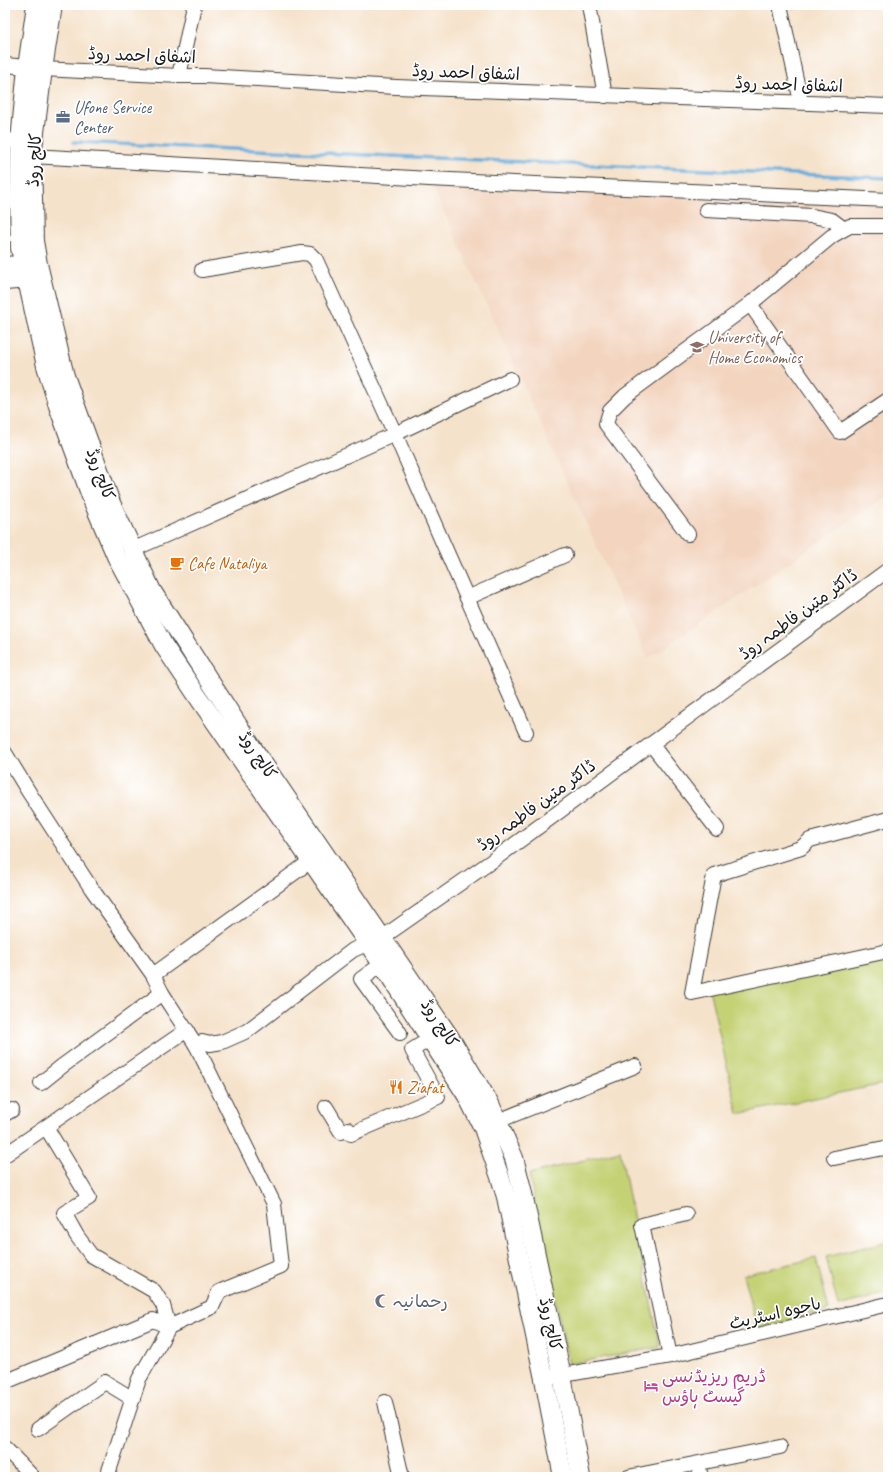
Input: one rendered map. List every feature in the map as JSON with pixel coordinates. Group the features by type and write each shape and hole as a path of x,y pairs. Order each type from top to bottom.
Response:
{"main road":[{"name":"کالج روڈ","path":"36,5 32,156 32,272 46,366 58,406 93,502 116,556 164,646 200,700 318,856 376,941 450,1036 482,1090 498,1121 514,1158 522,1189 562,1376 581,1477"},
{"name":"کالج روڈ","path":"53,5 13,140 19,200 20,248 32,272 65,376 111,503 152,591 254,750 318,856"},
{"path":"5,266 32,272"},
{"path":"5,281 32,272"},
{"name":"کالج روڈ","path":"376,941 382,964 466,1096 483,1128 506,1197 563,1477"}],"street":[{"path":"179,76 194,5"},
{"path":"589,5 605,96"},
{"path":"780,5 801,102"},
{"name":"اشفاق احمد روڈ","path":"5,65 35,68 396,87 888,106"},
{"path":"32,156 429,179 888,200"},
{"path":"706,210 812,216 832,220 844,229"},
{"path":"688,534 606,424 610,411 626,396 750,304 832,236 850,226 888,226"},
{"path":"202,270 302,253 310,254 316,260 395,434 526,732"},
{"path":"750,304 840,432 888,400"},
{"path":"132,550 395,434 510,380"},
{"path":"467,598 565,555"},
{"name":"ڈاکٹر متین فاطمہ روڈ","path":"196,1045 202,1042 210,1044 222,1042 247,1031 353,950 376,941 492,861 888,570"},
{"path":"651,744 716,829"},
{"path":"5,753 91,888 153,975 162,994 196,1045 274,1204 280,1266 219,1292 212,1307 169,1327 139,1379 107,1477"},
{"path":"888,819 810,840 801,848 714,875 692,993 888,951"},
{"path":"153,975 318,856"},
{"path":"382,964 361,978 400,1033"},
{"path":"41,1083 162,994"},
{"path":"5,1155 184,1027"},
{"path":"326,1107 341,1132 348,1129 351,1134 438,1097 412,1050 430,1039"},
{"path":"498,1121 635,1066"},
{"path":"46,1127 89,1198 64,1213 77,1236 91,1255 154,1291 163,1305 169,1327"},
{"path":"834,1158 884,1148 888,1150"},
{"path":"670,1356 642,1226 686,1214"},
{"name":"باجوہ اسٹریٹ","path":"544,1379 670,1356 888,1304"},
{"path":"5,1382 153,1320 169,1327"},
{"path":"38,1429 105,1382 133,1399"},
{"path":"385,1402 402,1477"},
{"path":"628,1477 699,1470 780,1447"},
{"path":"5,1448 33,1477"}],"shaded area":[{"name":"University of Home Economics","path":"429,179 888,200 888,495 648,659"}],"green space":[{"path":"888,954 888,1083 738,1114 709,989"},
{"path":"620,1151 660,1347 569,1364 529,1174"},
{"path":"888,1241 888,1293 838,1306 826,1257"},
{"path":"816,1258 829,1310 757,1329 743,1275"}],"waterway":[{"path":"74,142 888,178"}],"place":[{"name":"Ufone Service Center","path":"63,117"},
{"name":"University of Home Economics","path":"697,347"},
{"name":"Cafe Nataliya","path":"177,563"},
{"name":"Ziafat","path":"396,1087"},
{"name":"رحمانیہ","path":"382,1301"},
{"name":"ڈریم ریزیڈنسی گیسٹ ہاؤس","path":"651,1386"}]}
